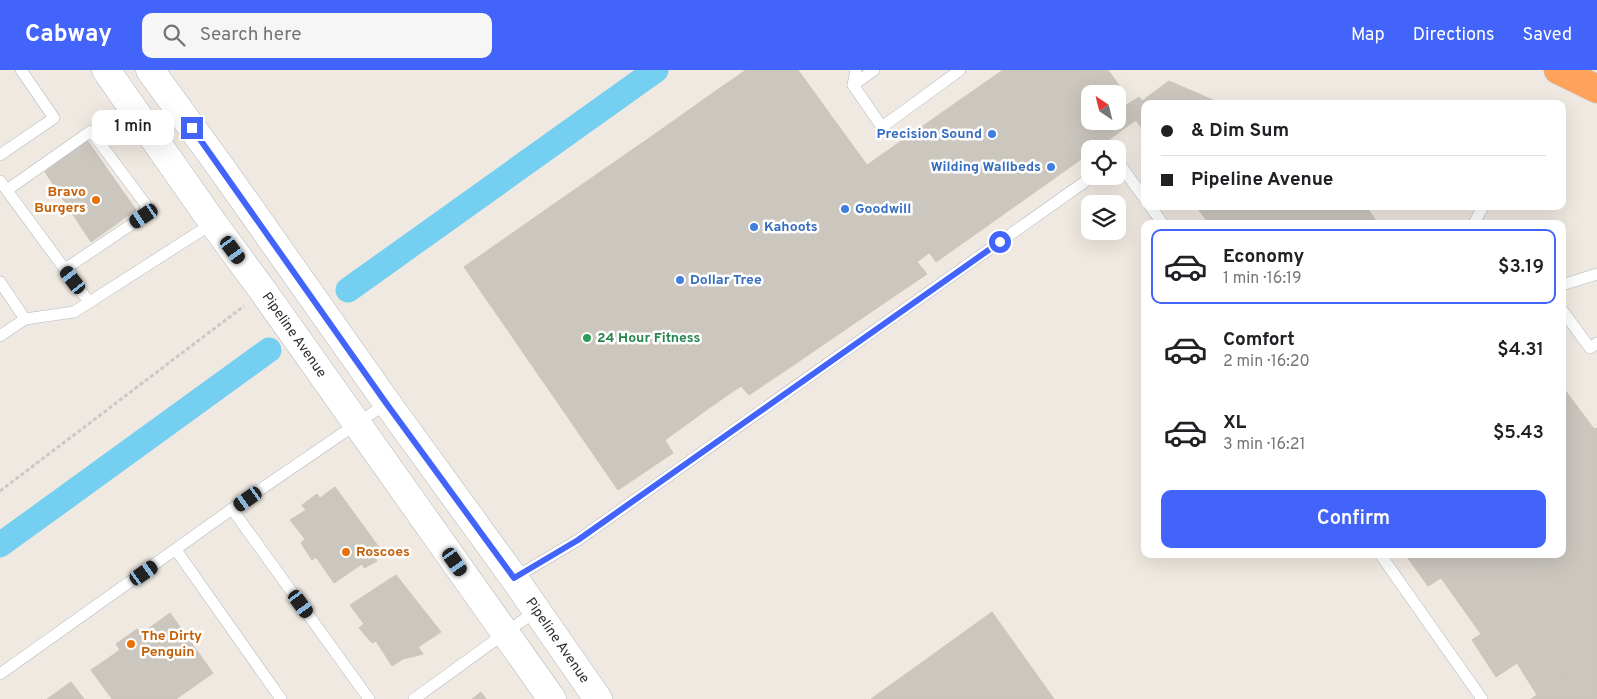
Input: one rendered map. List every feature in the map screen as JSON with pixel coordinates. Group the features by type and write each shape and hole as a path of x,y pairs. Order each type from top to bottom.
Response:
{"highway":[{"path":"1558,70 1597,89"}],"main road":[{"name":"Pipeline Avenue","path":"106,70 552,699"},
{"name":"Pipeline Avenue","path":"150,70 386,403 537,610 598,699"}],"lane":[{"path":"0,155 54,118 21,70"},
{"path":"856,70 853,85 882,127 960,70"},
{"path":"853,85 874,70"},
{"path":"65,269 144,216 146,205 91,131 3,186 89,302"},
{"path":"1126,173 1141,194"},
{"path":"514,578 578,540 1081,184"},
{"path":"0,336 25,319 74,312 213,223"},
{"path":"1566,284 1597,274"},
{"path":"0,282 25,319"},
{"path":"1566,315 1593,346 1597,358"},
{"path":"0,674 232,509 386,403"},
{"path":"232,509 369,699"},
{"path":"176,550 281,699"},
{"path":"1383,558 1482,699"},
{"path":"414,699 537,610"}],"path":[{"path":"0,492 269,299"}],"building":[{"name":"Goodwill","path":"746,70 798,70 930,252 917,262 927,274 868,314 710,95"},
{"path":"1003,70 1108,70 1119,85 1081,85 1081,130 1122,130 1108,140 1081,140 1081,159 936,262 867,165"},
{"path":"1169,81 1213,100 1143,100"},
{"name":"Kahoots","path":"710,95 868,314 795,364 645,141"},
{"path":"1139,97 1141,100 1141,127 1136,120 1126,127 1126,105"},
{"name":"Bravo Burgers","path":"87,140 136,210 91,242 45,172"},
{"name":"Dollar Tree","path":"645,141 795,364 749,395 741,386 709,408 564,197"},
{"name":"24 Hour Fitness","path":"564,197 709,408 665,440 673,453 618,490 464,267"},
{"path":"1199,210 1369,210 1375,220 1206,220"},
{"path":"1566,391 1594,429 1597,428 1597,652 1537,695 1517,663 1496,677 1472,640 1481,634 1441,578 1428,586 1408,558 1566,558"},
{"path":"335,487 381,550 373,554 377,561 364,568 362,564 334,583 316,557 312,560 301,543 305,539 290,520 306,510 302,505 317,494 320,498"},
{"path":"396,575 441,632 418,647 423,654 403,659 392,666 376,641 372,643 359,628 364,624 350,605"},
{"path":"992,612 1054,699 871,699"},
{"path":"170,613 213,673 176,699 112,699 91,670 120,650 116,644 137,629 141,634"},
{"path":"1597,652 1597,699 1531,699 1537,695"},
{"path":"71,682 84,699 47,699"},
{"path":"481,692 486,699 472,699"}],"waterway":[{"path":"348,290 656,70"},
{"path":"0,545 269,350"}],"place":[{"name":"Precision Sound","path":"992,134"},
{"name":"Wilding Wallbeds","path":"1051,167"},
{"name":"Bravo Burgers","path":"96,200"},
{"name":"Goodwill","path":"845,209"},
{"name":"Kahoots","path":"754,227"},
{"name":"Dollar Tree","path":"680,280"},
{"name":"24 Hour Fitness","path":"587,338"},
{"name":"Roscoes","path":"346,552"},
{"name":"The Dirty Penguin","path":"131,644"}],"route":[{"path":"192,128 386,403 514,578 578,540 1000,242"}]}
